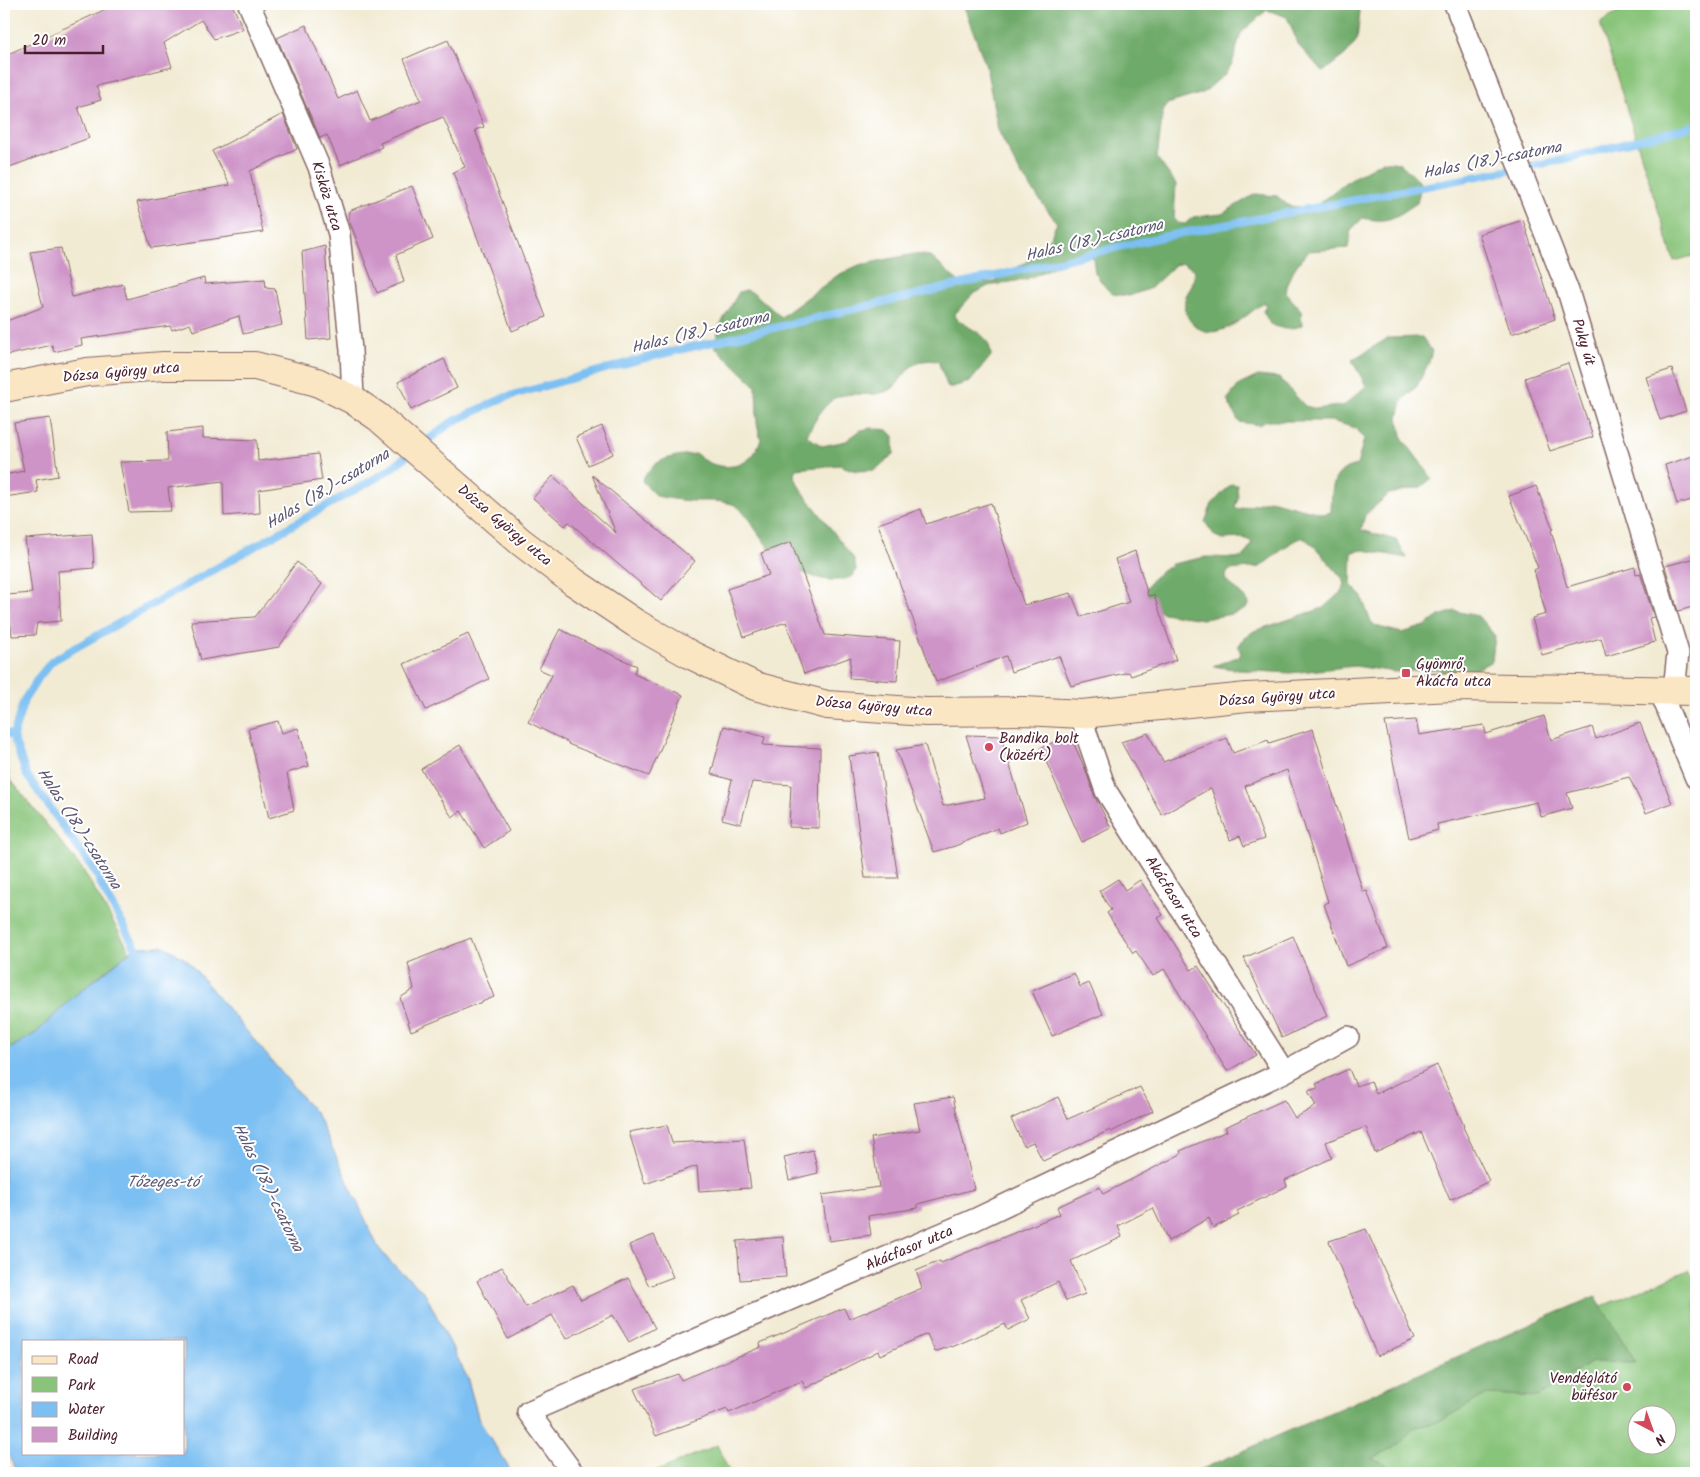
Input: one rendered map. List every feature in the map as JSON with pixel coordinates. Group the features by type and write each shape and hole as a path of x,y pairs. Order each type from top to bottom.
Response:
{"main road":[{"name":"Dózsa György utca","path":"4,388 96,371 163,366 255,366 317,382 353,400 378,417 521,542 574,582 635,623 691,655 755,686 827,705 926,712 1024,711 1082,714 1247,697 1453,687 1677,691"}],"street":[{"name":"Kisköz utca","path":"248,4 319,167 339,234 351,350 353,400"},
{"name":"Puky út","path":"1454,4 1568,291 1678,653 1677,691"},
{"path":"1677,691 1671,714 1696,778"},
{"name":"Akácfasor utca","path":"1082,714 1086,733 1106,791 1284,1072"},
{"name":"Akácfasor utca","path":"573,1473 528,1412 974,1220 1284,1072 1348,1037"}],"green space":[{"path":"963,4 1356,4 1360,12 1357,40 1346,54 1323,72 1299,46 1287,17 1267,10 1241,33 1232,64 1225,74 1203,93 1167,104 1163,112 1157,158 1176,184 1174,218 1178,223 1185,224 1193,217 1222,214 1255,194 1277,196 1289,206 1313,208 1347,181 1383,161 1400,163 1419,181 1421,186 1417,203 1386,220 1363,218 1351,230 1348,248 1309,251 1294,270 1286,286 1285,292 1301,310 1302,325 1290,329 1270,324 1263,311 1266,306 1264,302 1230,326 1211,332 1202,330 1193,324 1186,313 1185,299 1193,283 1195,270 1183,263 1175,265 1151,288 1129,296 1113,294 1106,288 1095,273 1093,258 1086,255 1068,260 1027,279 988,286 972,295 954,315 983,336 990,347 991,356 970,382 948,388 938,361 916,363 889,390 877,394 844,395 832,400 823,409 808,433 807,436 822,446 846,441 861,430 871,428 888,430 894,436 894,454 875,470 856,471 839,465 796,469 794,475 800,488 854,559 856,569 853,576 831,580 820,578 798,570 779,557 767,546 743,512 735,505 656,496 642,481 652,467 665,459 697,454 702,459 716,465 731,466 745,462 756,451 761,440 757,423 756,386 714,346 720,325 739,292 746,290 754,293 781,317 838,275 859,265 914,254 930,256 960,283 995,282 1035,256 1047,244 1057,223 1020,173 998,130 986,66"},
{"path":"1633,4 1696,4 1696,255 1674,261 1600,23"},
{"path":"1422,337 1432,351 1429,362 1417,386 1402,401 1398,418 1403,439 1432,478 1421,487 1389,494 1365,515 1361,530 1396,540 1407,558 1364,550 1352,552 1351,585 1361,595 1370,620 1375,626 1402,633 1425,626 1439,616 1455,611 1478,616 1495,636 1492,661 1477,669 1442,672 1438,669 1395,672 1355,666 1290,673 1240,670 1213,666 1237,657 1241,653 1238,647 1244,638 1254,631 1323,608 1341,592 1345,584 1343,579 1315,547 1303,537 1292,542 1260,567 1230,570 1227,573 1225,579 1249,602 1246,609 1232,614 1202,619 1163,613 1150,604 1146,589 1153,578 1172,564 1206,557 1241,558 1246,554 1252,542 1244,538 1222,539 1215,536 1205,522 1212,504 1231,484 1237,485 1238,498 1235,507 1239,509 1270,500 1324,514 1331,512 1334,482 1342,471 1357,465 1364,439 1355,428 1332,421 1266,421 1259,425 1239,422 1227,400 1239,385 1258,376 1279,378 1305,406 1317,409 1345,405 1366,386 1352,360 1388,338"},
{"path":"4,751 10,779 83,870 130,951 72,998 36,1033 4,1052"},
{"path":"1689,1270 1696,1282 1696,1473 1198,1473"},
{"path":"1595,1296 1636,1363 1592,1362 1538,1397 1487,1394 1438,1422 1413,1428 1400,1444 1373,1458 1400,1473 1193,1473"},
{"path":"717,1445 730,1473 653,1473"}],"water":[{"name":"Tőzeges-tó","path":"164,946 187,960 317,1115 378,1247 390,1262 425,1293 467,1377 479,1420 512,1473 17,1473 4,1446 4,1052 36,1033 72,998 136,947"}],"building":[{"path":"117,4 232,4 243,29 214,39 201,20 164,43 172,67 96,86 101,100 78,107 89,138 4,169 4,56"},
{"path":"306,25 338,99 357,90 370,121 421,100 404,59 448,40 484,127 475,130 546,317 512,331 453,172 465,167 443,117 380,143 382,147 340,165 327,135 320,138 277,38"},
{"path":"283,114 297,149 250,171 263,232 151,248 137,202 230,185 212,151"},
{"path":"412,186 433,239 396,255 404,282 377,293 349,220 349,211"},
{"path":"1523,220 1555,319 1511,334 1479,234"},
{"path":"325,246 331,338 308,340 302,252"},
{"path":"61,248 72,297 123,284 127,299 204,278 205,284 265,279 266,288 275,289 282,325 243,334 239,316 193,331 190,324 172,330 170,326 81,339 82,345 54,352 52,345 4,356 4,322 43,307 30,252"},
{"path":"444,359 457,388 411,410 398,382"},
{"path":"1568,363 1593,437 1550,451 1525,378"},
{"path":"1672,369 1686,411 1660,420 1646,377"},
{"path":"50,418 58,476 36,480 38,492 4,497 4,475 24,471 14,423"},
{"path":"602,426 613,454 588,465 576,437"},
{"path":"203,428 203,438 257,440 258,461 318,454 322,480 259,490 260,513 224,516 223,481 168,488 171,511 129,512 120,462 168,461 167,432"},
{"path":"1696,455 1696,499 1677,504 1665,465"},
{"path":"592,475 695,561 661,601 569,522 565,526 533,498 553,476 616,533"},
{"path":"1536,486 1553,529 1551,530 1567,587 1635,567 1636,574 1640,573 1654,617 1649,618 1655,642 1606,656 1601,638 1542,655 1532,618 1546,614 1534,570 1538,568 1509,496"},
{"path":"991,503 1024,605 1071,593 1081,617 1129,602 1115,559 1135,551 1148,596 1154,595 1176,660 1131,676 1129,672 1071,686 1059,656 1011,672 1006,656 936,682 878,524 921,509 926,524"},
{"path":"92,534 94,568 58,571 61,621 37,623 35,635 12,636 7,595 32,593 25,539"},
{"path":"791,542 825,635 900,641 897,681 849,678 851,657 804,674 786,622 744,637 727,589 769,575 761,553"},
{"path":"1696,558 1696,606 1678,611 1665,566"},
{"path":"297,562 322,584 279,647 201,660 191,621 255,617"},
{"path":"560,629 637,666 634,674 683,695 649,776 568,744 528,722 552,675 539,669"},
{"path":"468,634 489,679 426,710 404,664"},
{"path":"1544,716 1551,740 1592,727 1596,739 1640,723 1672,803 1646,813 1629,777 1567,793 1572,808 1541,817 1537,802 1437,824 1438,830 1409,838 1385,722 1416,720 1419,735 1484,725 1486,734"},
{"path":"278,721 282,733 298,728 309,766 287,773 294,810 269,818 248,729"},
{"path":"724,726 765,737 763,745 820,748 819,828 789,827 791,785 752,782 741,824 722,819 732,780 711,774"},
{"path":"1313,729 1363,892 1367,891 1388,948 1346,966 1324,904 1328,902 1287,770 1245,786 1264,839 1244,846 1240,836 1230,840 1211,788 1162,815 1121,742 1148,733 1163,762 1227,738 1233,753 1268,740 1269,743"},
{"path":"966,735 1001,736 1027,822 1000,833 998,828 955,846 934,852 896,750 925,745 943,806 985,798"},
{"path":"1070,735 1094,795 1111,828 1082,842 1040,748"},
{"path":"460,745 509,831 484,848 461,811 452,817 421,769"},
{"path":"878,752 898,878 865,878 849,756"},
{"path":"1118,879 1125,890 1140,880 1163,915 1158,918 1191,970 1198,966 1256,1055 1227,1071 1164,969 1153,976 1136,951 1133,953 1107,913 1111,910 1099,891"},
{"path":"1293,936 1327,1016 1282,1038 1244,958"},
{"path":"471,938 494,997 411,1031 400,998 414,989 408,963"},
{"path":"1074,973 1080,987 1089,983 1103,1014 1052,1036 1032,991"},
{"path":"1437,1065 1463,1127 1489,1181 1450,1200 1421,1132 1375,1153 1366,1127 1326,1142 1332,1158 1285,1180 1287,1186 1237,1211 1239,1215 1213,1228 1209,1218 1168,1241 1153,1208 1118,1226 1122,1237 1071,1261 1085,1294 1066,1301 1058,1282 1021,1300 1030,1319 1008,1330 1005,1324 952,1347 935,1352 927,1334 880,1355 878,1351 806,1388 802,1381 729,1413 727,1409 656,1436 634,1389 678,1374 681,1380 761,1347 760,1343 844,1308 849,1319 922,1288 916,1271 940,1261 941,1263 1060,1214 1057,1207 1100,1187 1103,1194 1181,1154 1180,1151 1227,1131 1225,1127 1284,1100 1295,1118 1316,1106 1308,1091 1318,1088 1316,1084 1349,1069 1356,1086 1371,1081 1376,1094"},
{"path":"1140,1087 1153,1111 1111,1132 1110,1130 1043,1161 1033,1142 1024,1146 1011,1119 1058,1097 1068,1119"},
{"path":"953,1097 974,1189 918,1204 918,1208 868,1216 871,1235 829,1241 822,1195 879,1187 871,1138 920,1130 914,1103"},
{"path":"667,1125 672,1143 744,1139 751,1188 699,1191 697,1166 645,1184 629,1132"},
{"path":"813,1150 818,1173 789,1180 784,1157"},
{"path":"1366,1229 1415,1339 1377,1356 1329,1241"},
{"path":"654,1235 673,1277 649,1286 629,1245"},
{"path":"783,1237 786,1277 740,1280 737,1241"},
{"path":"502,1267 526,1307 573,1285 581,1300 628,1278 655,1328 629,1342 613,1315 566,1339 552,1315 508,1339 477,1281"}],"waterway":[{"name":"Halas (18.)-csatorna","path":"140,955 96,873 26,774 13,736 24,700 52,661 383,474 452,422 506,397 645,358 1157,238 1557,161 1696,125"},
{"path":"4,732 13,736"}],"place":[{"name":"Gyömrő, Akácfa utca","path":"1406,673"},
{"name":"Bandika bolt (közért)","path":"989,747"},
{"name":"Vendéglátó büfésor","path":"1627,1387"}]}
